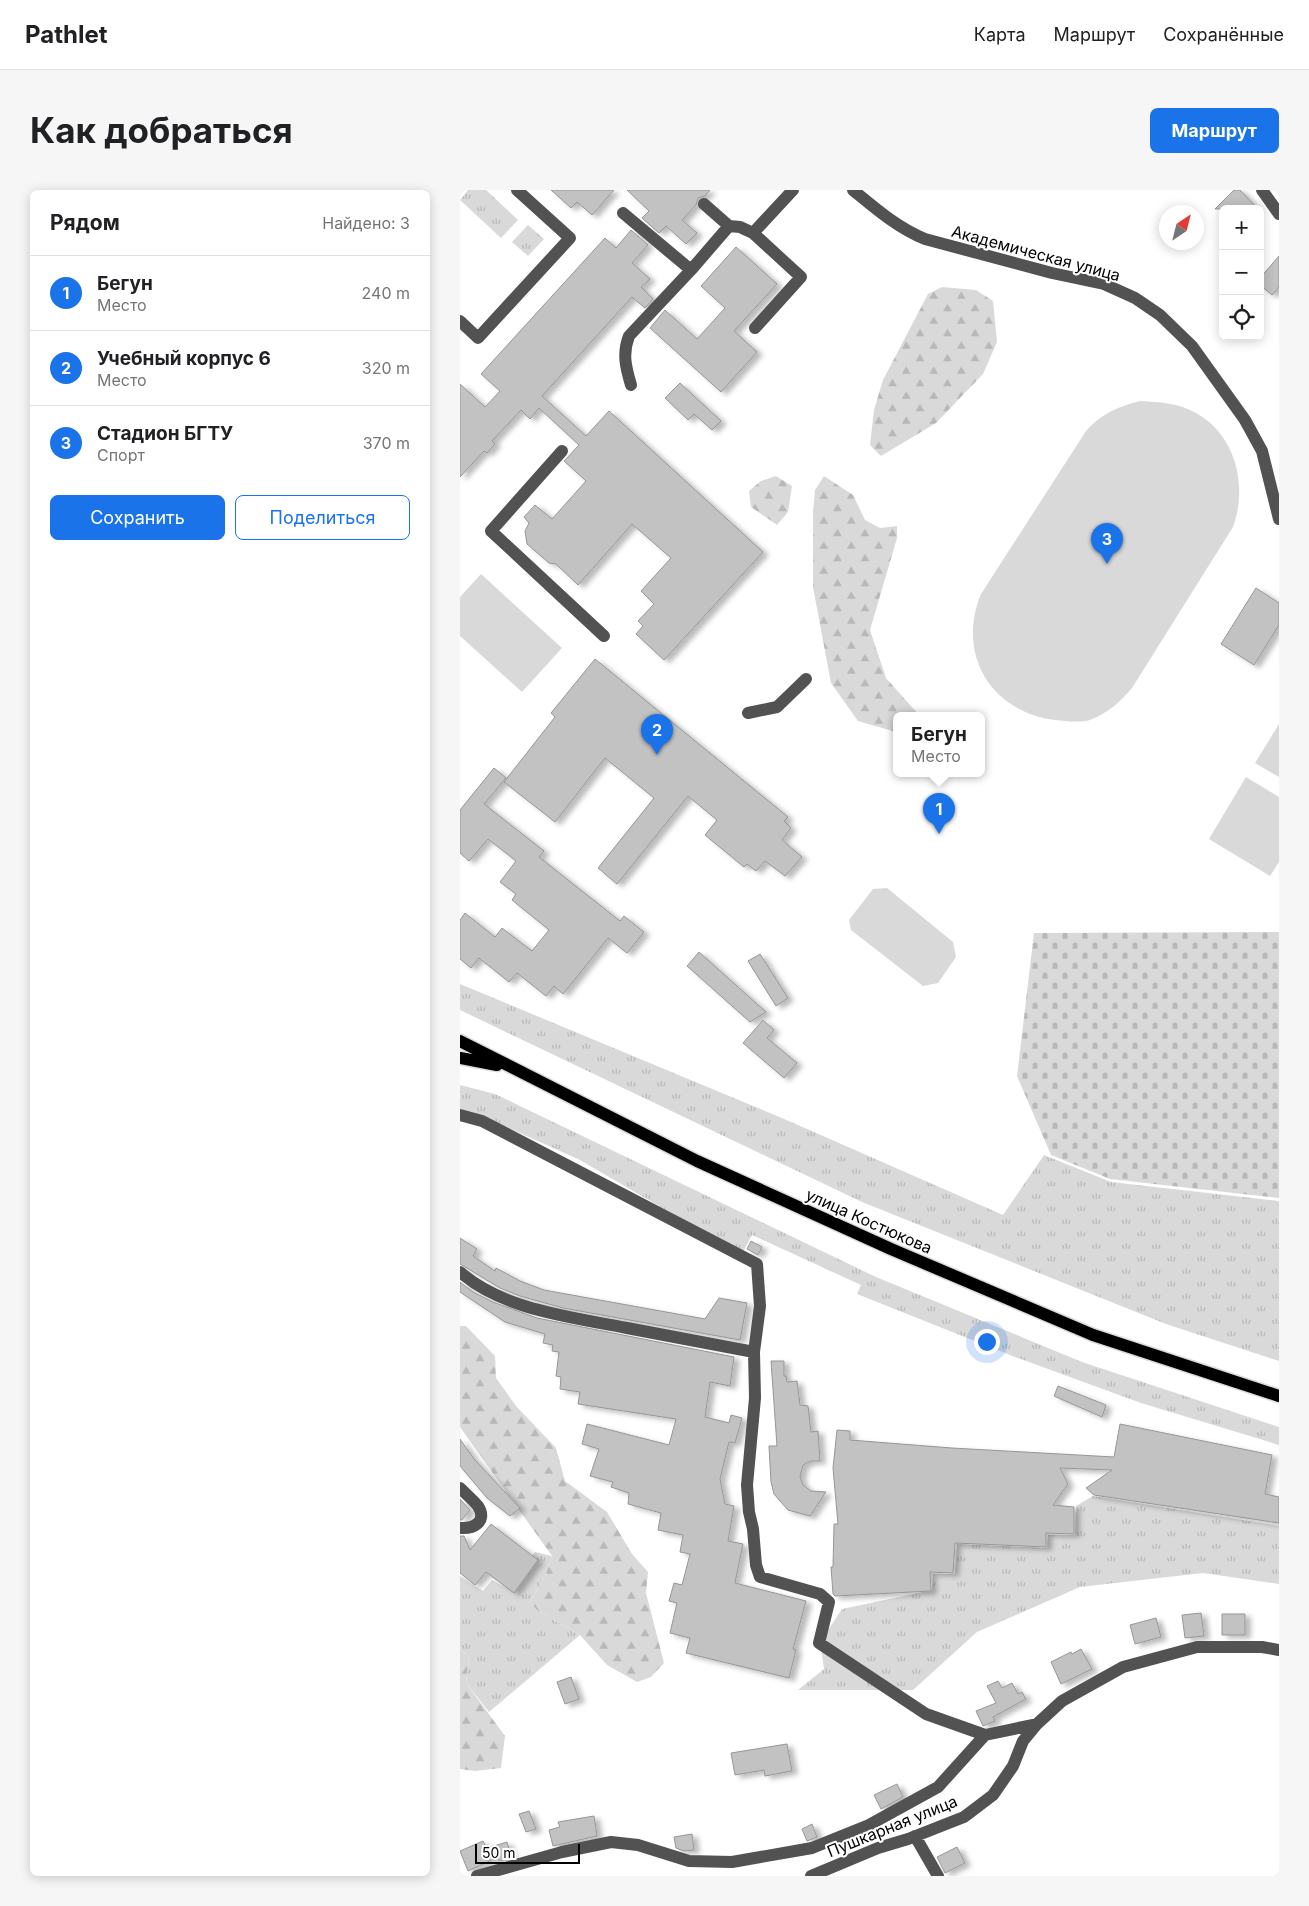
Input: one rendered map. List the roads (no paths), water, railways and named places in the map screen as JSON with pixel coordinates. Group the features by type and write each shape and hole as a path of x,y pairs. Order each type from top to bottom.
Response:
{"main road":[{"name":"улица Костюкова","path":"460,1041 698,1161 891,1249 1093,1335 1279,1396"},
{"path":"460,1058 511,1067"}],"street":[{"path":"460,321 478,338 570,238 517,190"},
{"path":"753,233 793,190"},
{"name":"Академическая улица","path":"853,190 890,220 910,233 934,242 1052,273 1104,284 1135,298 1160,315 1192,346 1245,420 1262,451 1279,519"},
{"path":"1262,190 1279,214"},
{"path":"704,204 729,226 740,227 753,233 801,278 755,328"},
{"path":"623,213 691,270"},
{"path":"631,386 624,362 625,347 629,336 729,226"},
{"path":"562,451 491,531 604,636"},
{"path":"748,713 777,707 806,679"},
{"path":"460,1115 482,1120 757,1264 760,1306 754,1352 755,1398 747,1486 756,1566 760,1577 820,1594 829,1602 819,1643 926,1714 985,1735 1037,1724"},
{"path":"460,1272 471,1282 511,1302 573,1318 754,1352"},
{"path":"460,1488 479,1508 481,1518 477,1525 470,1528 460,1528"},
{"name":"Пушкарная улица","path":"812,1876 878,1848 964,1817 993,1795 1014,1766 1023,1741 1037,1724 1062,1701 1123,1667 1197,1648 1262,1647 1279,1650"},
{"path":"477,1876 562,1852 611,1842 638,1845 698,1862 732,1862 812,1848 869,1825 938,1787 985,1735"},
{"path":"915,1836 938,1876"}],"place":[{"name":"Стадион БГТУ","path":"1107,564"},
{"name":"Учебный корпус 6","path":"657,755"},
{"name":"Бегун","path":"939,834"}]}
